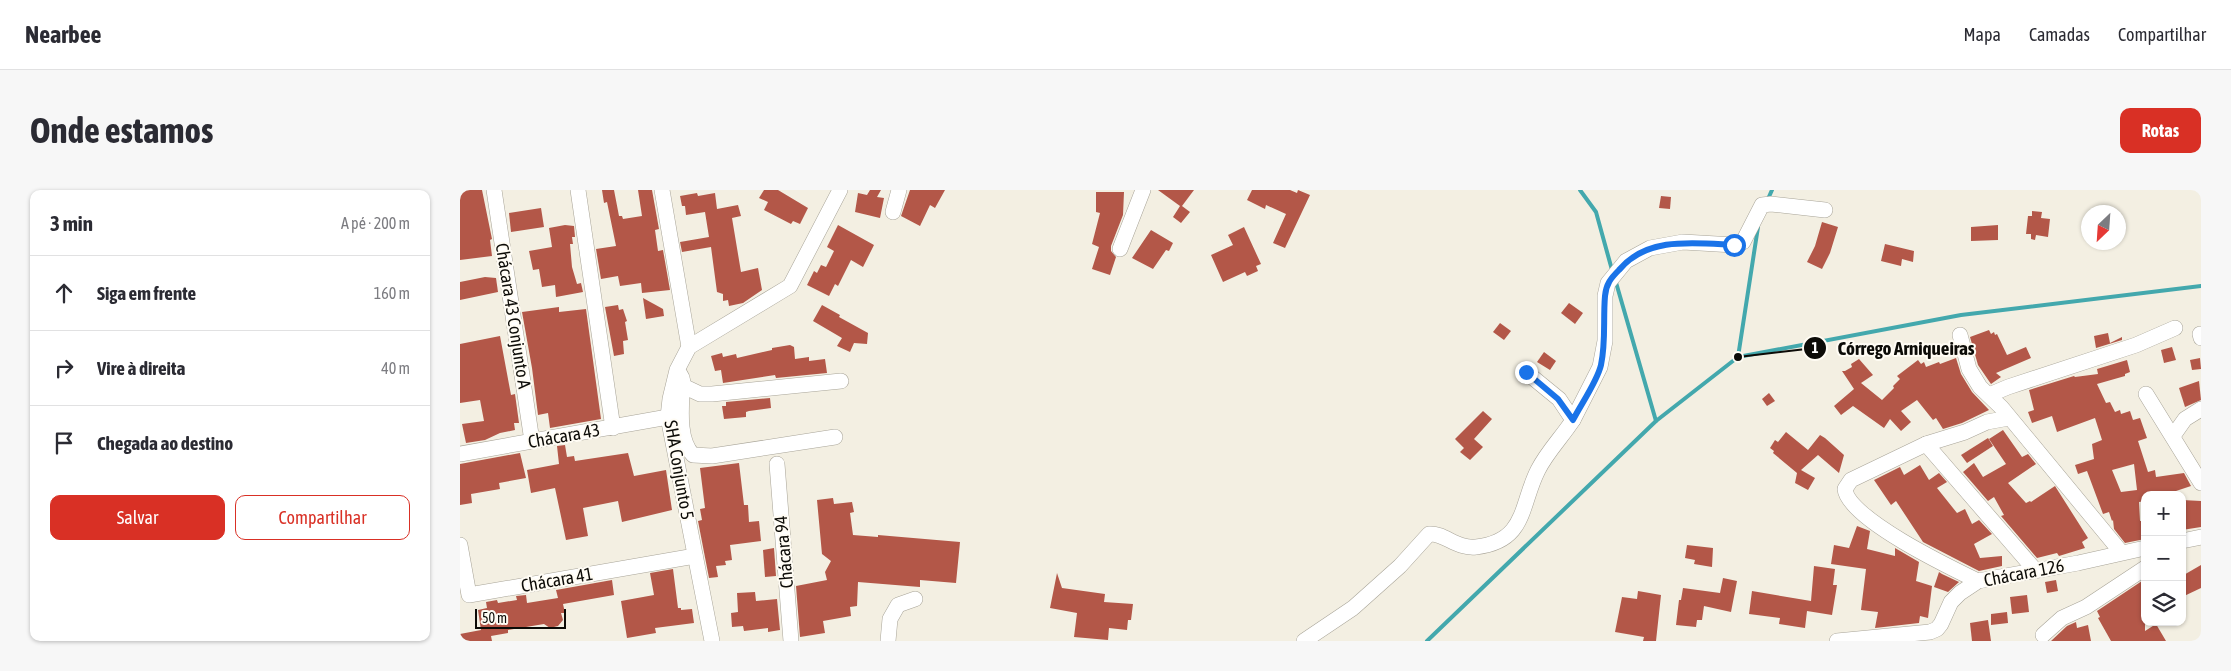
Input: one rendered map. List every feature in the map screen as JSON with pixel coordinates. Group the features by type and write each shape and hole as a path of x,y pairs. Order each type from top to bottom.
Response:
{"street":[{"name":"Chácara 43 Conjunto A","path":"494,190 532,442"},
{"path":"578,190 613,428"},
{"path":"662,190 689,347 790,286 840,190"},
{"path":"892,212 899,190"},
{"path":"1120,249 1143,190"},
{"path":"1304,641 1353,608 1400,566 1429,534 1440,536 1456,544 1475,547 1490,544 1512,532 1524,512 1538,470 1573,420 1600,367 1605,340 1605,296 1608,283 1626,261 1650,248 1683,242 1734,245 1743,242 1762,204 1825,210"},
{"path":"1990,395 2008,387 2136,345 2175,328"},
{"path":"1960,335 1963,353 1969,369 1980,387 1990,395 2121,552"},
{"name":"SHA Conjunto 5","path":"689,347 677,370 668,417 712,641"},
{"path":"677,370 682,378 683,386 683,432 688,451 693,455 712,456 835,437"},
{"path":"1526,372 1558,399 1573,420"},
{"path":"683,386 700,394 712,394 841,381"},
{"path":"2146,394 2201,483"},
{"path":"2173,436 2185,419 2201,409"},
{"name":"Chácara 43","path":"460,454 668,417"},
{"path":"1978,581 1903,542 1857,509 1845,493 1845,486 1851,480 1926,444 1965,432 1987,422 2009,418"},
{"path":"1926,444 2035,570"},
{"name":"Chácara 94","path":"777,464 791,641"},
{"path":"2186,540 2201,537"},
{"name":"Chácara 41","path":"460,545 469,595 695,556"},
{"name":"Chácara 126","path":"1837,641 1930,632 1937,629 1941,624 1952,602 1960,593 1978,581 2100,559 2121,552 2141,549"},
{"path":"2043,635 2062,618 2086,606 2141,571"},
{"path":"888,641 890,619 898,605 915,599"}],"building":[{"path":"460,190 482,190 492,239 490,240 492,256 460,260"},
{"path":"602,190 614,190 619,216 622,216 623,219 642,216 638,190 652,190 659,229 655,230 658,251 663,250 670,290 642,293 641,283 620,286 618,276 601,279 596,249 616,246 607,202 604,203"},
{"path":"764,190 778,190 808,208 800,224 793,221 791,224 764,210 768,202 759,198"},
{"path":"870,190 881,190 877,197 884,198 880,218 855,212 858,193 867,195"},
{"path":"910,190 945,190 935,208 930,205 920,226 901,216"},
{"path":"1158,190 1194,190 1182,206 1190,212 1181,223 1173,217 1180,206"},
{"path":"1252,190 1290,190 1297,193 1298,190 1310,195 1285,248 1273,243 1286,214 1266,205 1265,209 1247,200"},
{"path":"1096,192 1124,192 1123,215 1111,246 1111,251 1116,257 1110,275 1092,269 1099,247 1092,244 1100,213 1096,212"},
{"path":"697,193 698,196 715,193 717,209 738,205 741,216 732,218 741,272 758,268 762,290 743,303 729,306 728,300 723,301 723,294 717,292 711,247 682,252 680,242 709,237 705,212 686,215 685,206 682,206 680,196"},
{"path":"1661,196 1671,197 1670,209 1659,208"},
{"path":"541,208 544,227 511,232 509,213"},
{"path":"2032,211 2042,212 2041,218 2050,219 2048,237 2036,235 2035,240 2031,239 2031,234 2026,234 2028,216 2032,216"},
{"path":"1822,222 1838,227 1830,253 1822,269 1807,262 1815,246"},
{"path":"565,225 574,226 575,237 572,237 573,244 570,244 572,267 577,284 581,283 583,292 556,297 555,285 542,287 539,269 533,270 529,251 552,247 549,228"},
{"path":"838,225 874,245 863,267 851,260 838,286 835,284 829,296 807,285 814,271 817,273 821,265 826,267 834,251 827,247"},
{"path":"1998,225 1998,240 1971,241 1971,227"},
{"path":"1244,227 1261,264 1256,266 1258,271 1247,276 1245,272 1223,282 1211,255 1233,245 1228,235"},
{"path":"1151,230 1173,243 1169,251 1166,250 1153,269 1132,258"},
{"path":"1885,244 1914,251 1913,262 1902,259 1901,266 1881,261"},
{"path":"485,277 496,278 498,292 460,300 460,282"},
{"path":"643,298 663,309 664,316 646,319"},
{"path":"1569,303 1583,313 1575,324 1561,313"},
{"path":"618,305 619,310 623,309 627,321 625,322 628,340 623,341 624,354 614,356 605,307"},
{"path":"822,305 868,333 867,344 854,343 850,352 837,346 842,338 813,321"},
{"path":"559,307 559,312 586,309 601,419 550,428 548,413 538,415 522,312"},
{"path":"1500,323 1511,331 1504,340 1493,332"},
{"path":"1989,330 1991,334 1994,332 1995,335 1997,334 2007,355 2026,347 2031,358 1996,373 2001,377 1991,384 1978,365 1970,337"},
{"path":"2108,333 2110,343 2122,337 2122,340 2096,348 2094,336"},
{"path":"500,336 511,395 515,394 519,423 514,423 515,430 500,433 485,440 466,443 462,424 484,421 480,400 460,403 460,344"},
{"path":"790,345 794,347 795,359 809,357 809,361 825,359 827,373 776,378 775,375 723,383 721,370 715,371 711,356 722,353 723,357 736,354 737,358"},
{"path":"2172,347 2176,360 2164,363 2161,350"},
{"path":"1544,352 1556,361 1550,370 1537,362"},
{"path":"1956,358 1961,374 1972,392 1989,410 1962,423 1943,429 1936,418 1933,420 1917,400 1901,411 1911,422 1901,431 1890,419 1884,428 1853,406 1841,415 1834,406 1854,389 1842,371 1852,367 1851,364 1859,359 1873,375 1861,383 1882,400 1900,379 1897,376 1918,360 1921,364 1924,362 1926,367"},
{"path":"2200,358 2201,369 2192,370 2190,360"},
{"path":"2127,360 2130,372 2125,374 2125,376 2097,384 2106,403 2110,402 2115,412 2120,410 2121,414 2130,411 2133,420 2140,418 2147,438 2138,441 2148,472 2155,470 2156,477 2184,473 2191,486 2176,491 2141,491 2141,502 2139,502 2141,540 2125,543 2114,529 2113,520 2109,512 2103,514 2087,471 2078,474 2075,465 2094,459 2092,444 2102,440 2095,418 2057,432 2052,416 2032,423 2028,412 2034,410 2029,390 2074,376 2098,374 2097,369","holes":["2134,464 2137,490 2121,492 2112,470"]},
{"path":"2199,381 2201,400 2185,407 2179,388"},
{"path":"1769,393 1775,401 1767,406 1762,399"},
{"path":"770,398 771,408 746,412 746,417 724,419 722,406 726,406 726,402"},
{"path":"1483,411 1492,419 1474,439 1483,447 1470,460 1460,452 1464,448 1455,439"},
{"path":"2003,430 2022,457 2028,454 2036,464 2008,483 2026,503 2031,502 2055,486 2088,538 2082,542 2085,548 2059,556 2057,553 2037,558 2001,516 2004,515 1994,497 1988,501 1963,472 1974,463 1983,477 2006,464 1989,439"},
{"path":"1786,432 1808,450 1820,435 1825,438 1844,455 1839,473 1818,455 1801,470 1815,478 1808,490 1795,483 1797,473 1773,453 1774,451 1770,448 1775,440 1778,442"},
{"path":"1988,438 1993,446 1967,463 1961,455"},
{"path":"565,445 567,457 574,456 575,461 628,453 634,476 666,470 672,510 622,522 618,501 583,508 588,536 566,540 555,488 531,493 527,470 559,464 557,446"},
{"path":"520,453 526,478 499,483 500,489 471,494 472,503 460,505 460,464"},
{"path":"739,463 744,505 748,505 749,522 759,521 761,541 730,545 732,560 725,561 726,565 716,566 718,577 709,578 698,521 702,520 700,509 705,508 700,468"},
{"path":"1920,465 1929,480 1939,473 1947,482 1937,488 1957,513 1965,509 1972,524 1979,520 1992,534 1974,544 1980,558 2002,556 2002,566 1979,571 1923,542 1896,501 1891,505 1874,480 1900,467 1904,475"},
{"path":"833,498 834,504 852,502 854,512 850,513 853,535 878,537 878,535 960,542 956,583 920,580 920,587 858,582 857,606 850,607 851,616 823,621 825,633 800,637 796,586 827,580 825,572 831,561 822,554 817,500"},
{"path":"2186,500 2201,501 2201,527 2186,529"},
{"path":"1857,526 1870,531 1867,549 1895,556 1895,548 1919,562 1916,581 1932,586 1928,618 1920,616 1919,623 1875,628 1878,612 1861,610 1866,569 1831,564 1834,545 1849,548"},
{"path":"1687,545 1713,548 1712,567 1694,564 1695,560 1685,558"},
{"path":"774,548 776,576 765,577 763,550"},
{"path":"2201,565 2201,588 2186,595 2186,581 2186,574"},
{"path":"1814,566 1835,569 1833,585 1837,585 1832,615 1807,611 1805,628 1779,624 1780,618 1749,614 1752,591 1811,601"},
{"path":"673,569 678,608 681,608 681,610 692,609 694,623 655,628 656,633 627,638 621,601 654,595 650,573"},
{"path":"1939,572 1959,582 1948,592 1934,587"},
{"path":"1057,573 1062,588 1105,594 1104,602 1133,604 1131,620 1128,620 1127,630 1109,628 1108,640 1074,637 1077,613 1050,608"},
{"path":"1723,578 1737,581 1731,612 1704,606 1702,620 1697,620 1696,627 1676,625 1679,600 1681,600 1683,588 1720,593"},
{"path":"612,580 614,595 563,604 565,613 561,613 563,620 558,626 550,628 544,624 508,630 508,633 491,636 492,641 460,641 460,634 481,630 478,610 487,608 486,602 497,600 498,603 517,600 516,596 526,595 527,603 558,598 556,590"},
{"path":"2056,580 2058,591 2047,593 2045,582"},
{"path":"2141,582 2141,626 2145,626 2145,631 2153,626 2157,626 2166,641 2111,641 2098,618 2100,617 2097,611"},
{"path":"1638,591 1661,595 1656,641 1643,641 1644,637 1615,632 1622,597 1637,599"},
{"path":"755,592 756,601 777,599 780,630 768,632 768,628 744,631 743,626 732,627 731,613 738,612 737,593"},
{"path":"2027,595 2029,612 2012,614 2010,597"},
{"path":"2007,612 2008,623 1991,625 1991,614"},
{"path":"1988,620 1991,641 1972,641 1970,623"},
{"path":"2076,622 2077,628 2088,625 2091,641 2051,641 2067,626"}],"waterway":[{"path":"1580,190 1596,212 1612,270"},
{"path":"1768,199 1772,190"},
{"path":"1738,357 1758,227"},
{"path":"1615,279 1656,421"},
{"path":"1427,641 1656,421 1738,357 1961,315 2201,286"}],"place":[{"name":"Córrego Arniqueiras","path":"1738,357"}],"route":[{"path":"1526,372 1558,399 1573,420 1600,367 1605,340 1605,296 1608,283 1626,261 1650,248 1683,242 1734,245"}]}
